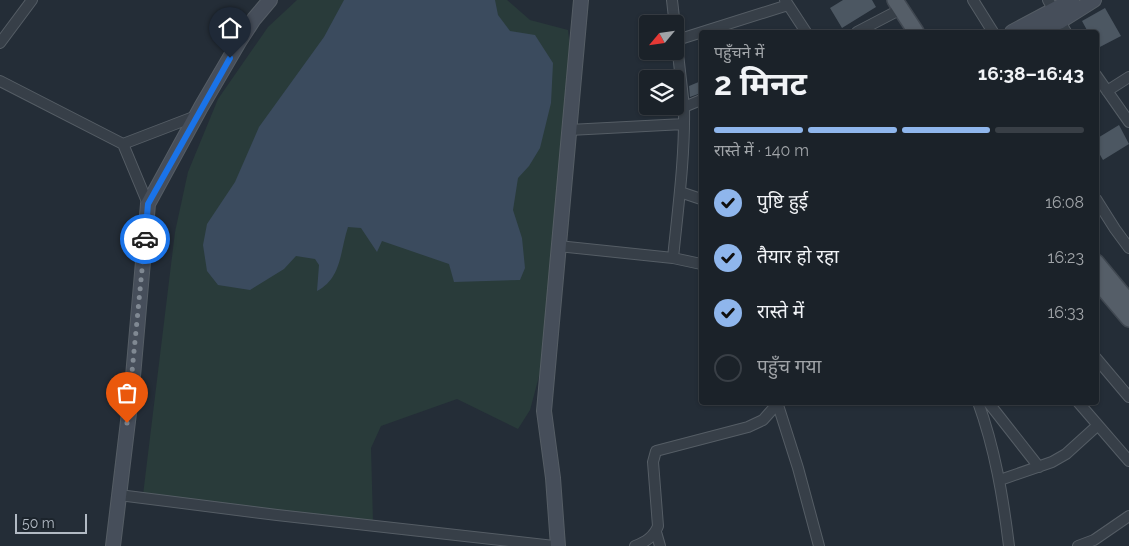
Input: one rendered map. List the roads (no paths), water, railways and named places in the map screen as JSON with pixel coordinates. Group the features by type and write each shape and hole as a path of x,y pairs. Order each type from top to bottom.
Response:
{"main road":[{"path":"898,4 915,30"},
{"path":"1099,266 1129,302"},
{"path":"1099,284 1129,319"}],"street":[{"path":"0,42 32,0"},
{"path":"112,546 132,388 148,204 196,116 254,18 270,0"},
{"path":"558,546 544,411 580,0"},
{"path":"672,0 674,15"},
{"path":"973,0 992,30"},
{"path":"1040,30 1072,0"},
{"path":"1018,30 1094,0"},
{"path":"706,30 786,2 805,30"},
{"path":"861,30 898,4"},
{"path":"684,38 699,32"},
{"path":"1107,91 1129,77"},
{"path":"1099,79 1129,122"},
{"path":"0,81 123,144 148,204"},
{"path":"684,107 699,101"},
{"path":"673,258 680,192 684,115"},
{"path":"123,144 196,116"},
{"path":"568,130 684,124"},
{"path":"680,192 699,198"},
{"path":"1099,204 1129,248"},
{"path":"558,246 673,258 699,264"},
{"path":"1099,362 1129,397"},
{"path":"660,546 656,532 659,520 654,462 656,451 748,427 763,420 777,405"},
{"path":"778,405 820,546"},
{"path":"979,405 1000,480 1009,546"},
{"path":"990,405 1039,467"},
{"path":"1081,405 1129,461"},
{"path":"1000,480 1052,462 1066,454 1098,425"},
{"path":"119,495 277,516 554,546"},
{"path":"1078,546 1095,543 1129,516"},
{"path":"635,546 644,542 656,532"}],"water":[{"path":"344,0 495,0 498,15 510,31 535,35 553,63 551,103 540,148 529,166 518,178 513,210 522,238 525,268 520,280 454,282 449,264 382,241 377,252 361,228 348,227 336,271 325,286 317,291 319,265 315,259 296,256 284,269 250,290 218,285 207,271 203,245 207,224 235,182 259,127 324,37"}]}
